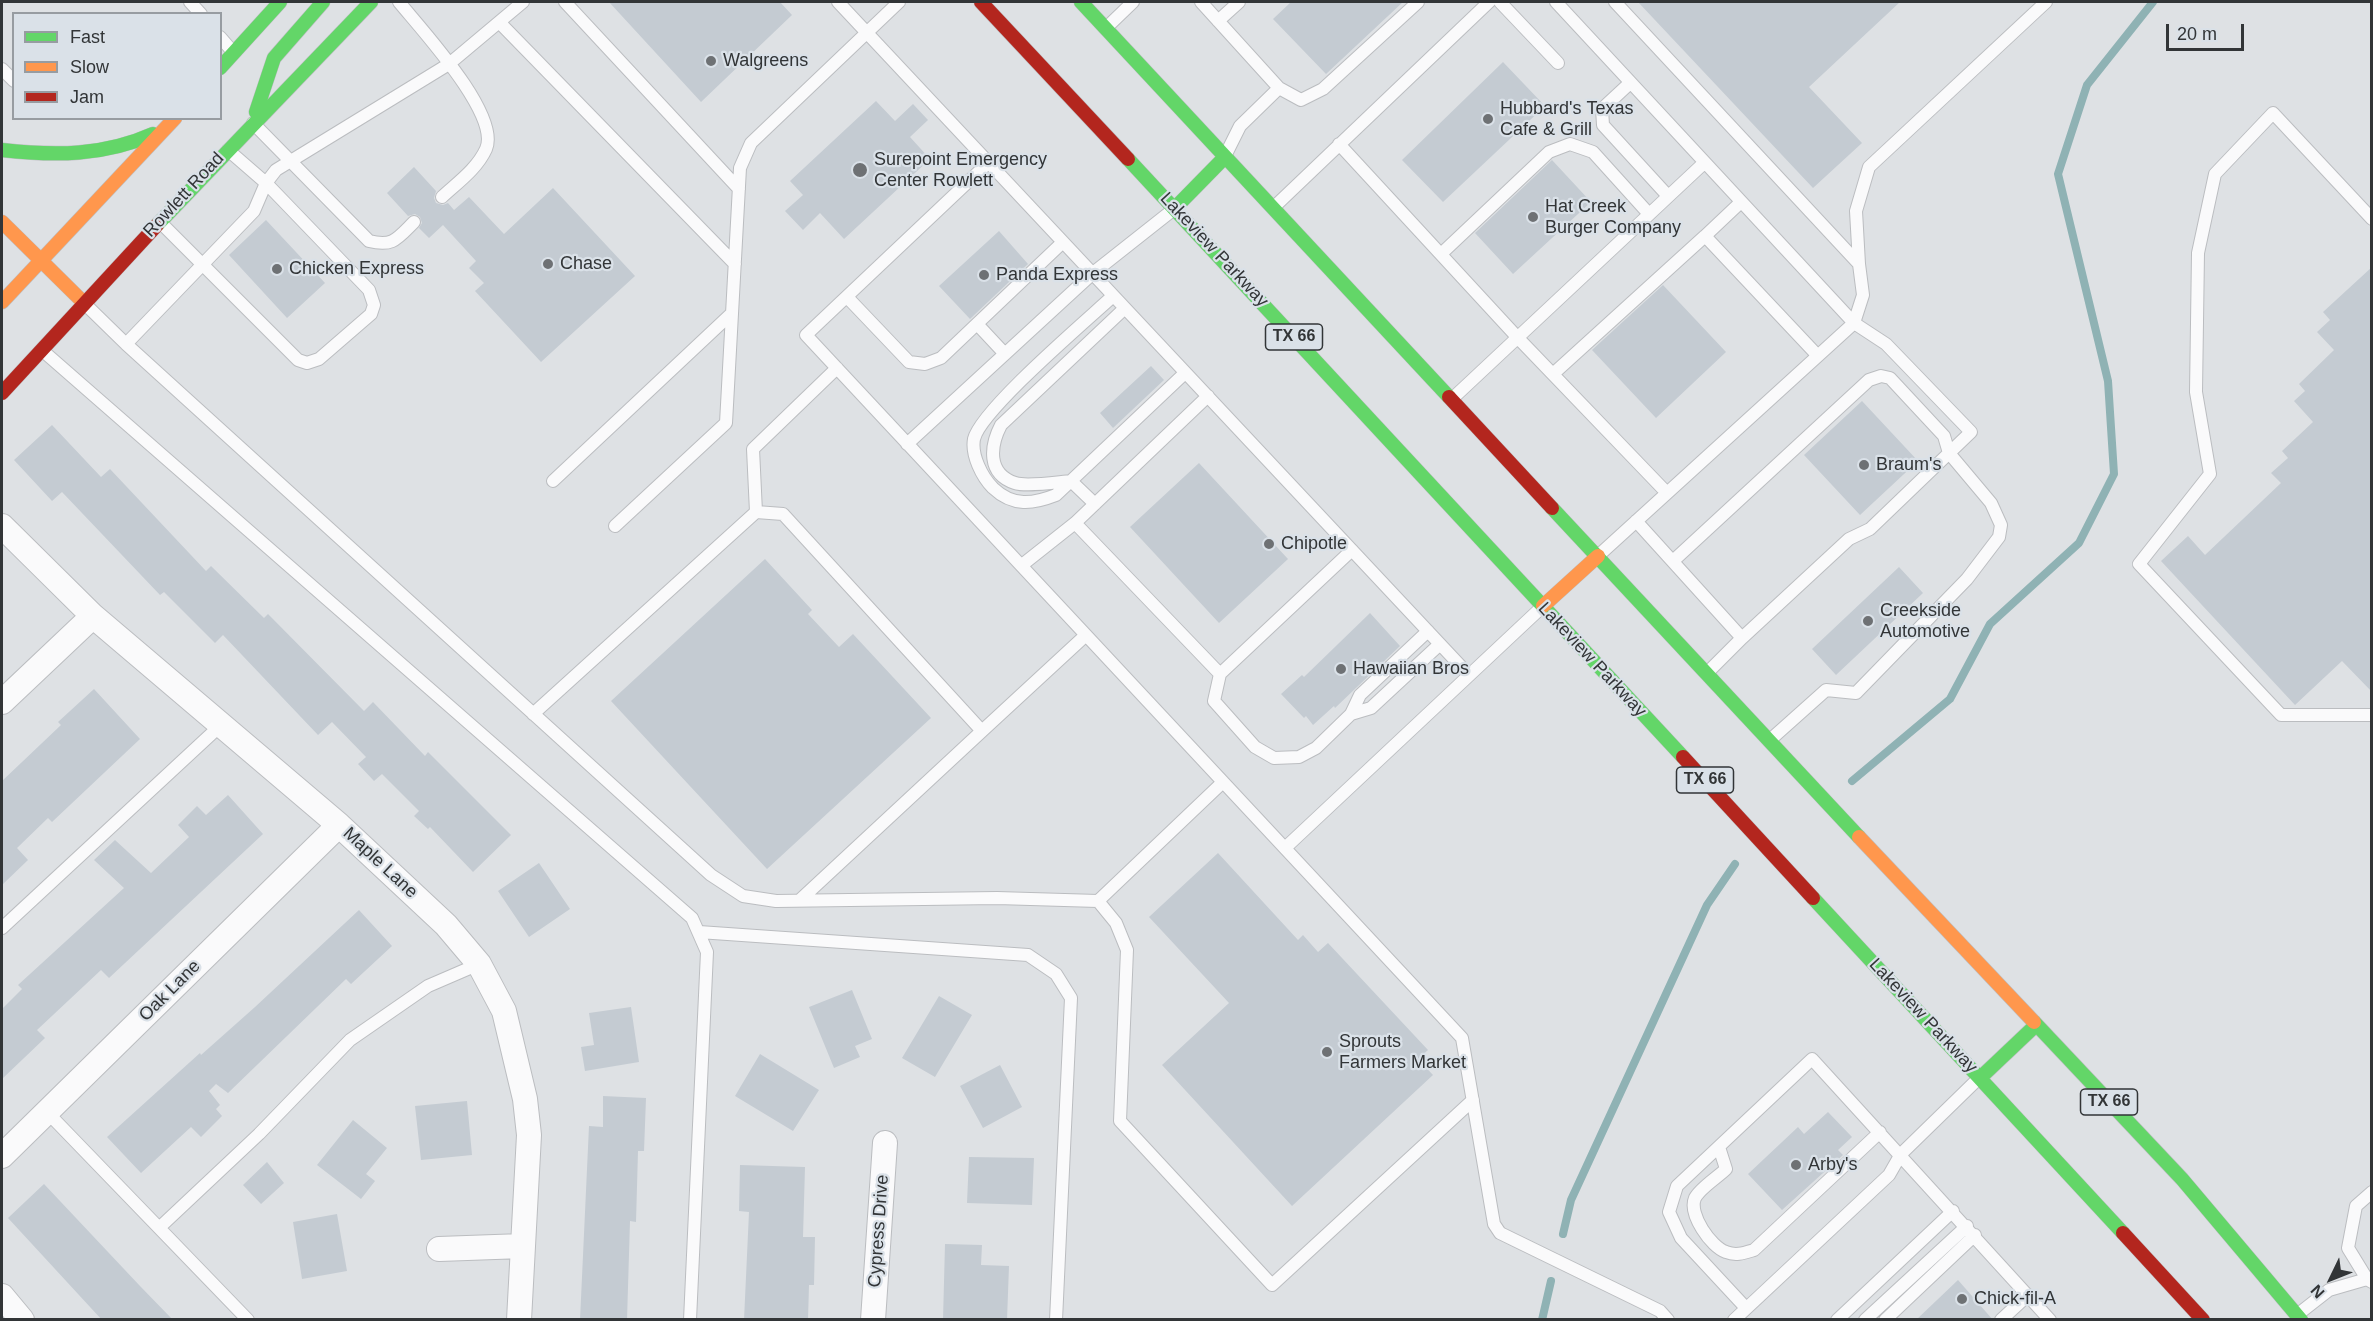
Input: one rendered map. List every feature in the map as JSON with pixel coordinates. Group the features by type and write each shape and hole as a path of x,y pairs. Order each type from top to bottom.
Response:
{"main road":[{"path":"222,66 280,2"},
{"path":"253,122 274,58 323,2"},
{"name":"Rowlett Road","path":"2,393 159,221 371,2"},
{"name":"Lakeview Parkway","path":"981,2 1175,208 2203,1320"},
{"name":"TX 66","path":"1081,2 1769,741 2182,1179 2299,1317"},
{"path":"2,150 72,154 107,152 134,144 171,122"},
{"path":"2,302 171,122"},
{"path":"1175,208 1225,157"},
{"path":"2,222 83,302"},
{"path":"1543,606 1598,556"},
{"path":"1980,1078 2036,1025"}],"street":[{"name":"Maple Lane","path":"2,526 93,616 339,825 446,924 479,964 504,1011 525,1099 529,1135 519,1320"},
{"path":"2,702 93,616"},
{"name":"Oak Lane","path":"2,1156 339,825"},
{"name":"Cypress Drive","path":"873,1320 885,1143"},
{"path":"439,1249 523,1246"},
{"path":"2,1296 22,1320"}],"lane":[{"path":"399,2 474,98 487,126 487,147 475,167 442,197"},
{"path":"126,344 254,211 266,183 276,170 449,64 524,2"},
{"path":"565,2 739,189"},
{"path":"838,2 1469,675"},
{"path":"615,526 726,423 740,168 751,143 899,2"},
{"path":"1105,28 1133,2"},
{"path":"1201,2 1279,88 1301,100 1323,89 1418,2"},
{"path":"1218,21 1239,2"},
{"path":"1273,209 1489,2"},
{"path":"1500,2 1558,63"},
{"path":"1556,2 1854,323 1887,344 1971,432 1870,529 1849,539 1706,673"},
{"path":"1615,2 1859,264"},
{"path":"1598,556 1854,323 1863,296 1856,211 1869,167 2046,2"},
{"path":"500,23 735,264"},
{"path":"222,38 234,53"},
{"path":"1630,83 1602,109 1603,125 1668,196"},
{"path":"1225,157 1240,126 1279,88"},
{"path":"2372,219 2273,113 2215,174 2198,253 2196,357 2196,392 2210,474 2139,564 2281,716 2372,715"},
{"path":"253,122 369,242 385,245 396,239 414,222"},
{"path":"1339,144 1518,338 1667,493"},
{"path":"1441,254 1549,152 1570,144 1593,152 1649,214"},
{"path":"159,221 298,360 307,363 319,359 371,314 374,305 369,290 266,183 227,149"},
{"path":"988,163 806,335 1462,1038 1494,1224 1500,1233 1660,1311 1668,1320"},
{"path":"1452,399 1704,163"},
{"path":"1553,374 1741,202"},
{"path":"907,444 1092,273 1175,208"},
{"path":"1705,236 1818,356"},
{"path":"847,297 909,362 925,364 941,358 1063,242"},
{"path":"1113,296 988,414 974,440 978,468 993,488 1014,503 1037,503 1056,495 1185,373"},
{"path":"83,302 126,344 711,875 743,896 776,901 997,898 1098,901 1223,782"},
{"path":"1095,504 1071,481 1016,484 1003,476 993,462 992,444 1001,425 1125,308"},
{"path":"553,481 732,313"},
{"path":"977,324 1005,354"},
{"path":"41,349 692,918 707,952 690,1320"},
{"path":"756,512 753,449 837,368"},
{"path":"1673,561 1869,380 1881,376 1890,378 1944,436 1949,453 1991,503 2001,525 2000,537 1967,579 1856,693 1827,690 1769,741"},
{"path":"1022,565 1075,523 1208,396"},
{"path":"533,714 756,512 783,514 982,731"},
{"path":"1636,521 1742,638"},
{"path":"1075,523 1220,674"},
{"path":"1352,550 1220,674 1214,701 1255,747 1274,758 1299,757 1316,748 1352,714 1360,695 1428,631"},
{"path":"1285,848 1543,606"},
{"path":"800,900 1086,635"},
{"path":"1352,714 1371,708 1440,644"},
{"path":"2,927 221,725"},
{"path":"1098,901 1116,923 1126,950 1120,1121 1272,1285 1473,1100"},
{"path":"699,932 1028,955 1056,974 1071,998 1056,1320"},
{"path":"159,1228 259,1134 350,1040 428,986 479,964"},
{"path":"1746,1308 1681,1239 1669,1212 1677,1186 1812,1059 1953,1210 2050,1320"},
{"path":"1734,1320 1889,1175 1900,1154 1980,1078"},
{"path":"47,1112 248,1320"},
{"path":"1719,1147 1726,1169 1695,1197 1693,1212 1698,1225 1724,1252 1740,1254 1754,1250 1880,1132"},
{"path":"2299,1317 2329,1290 2369,1280 2348,1248 2356,1206 2372,1192"},
{"path":"1837,1320 1953,1210"},
{"path":"1865,1320 1971,1231"},
{"path":"1885,1320 1971,1231"},
{"path":"2001,1320 2028,1294"}],"building":[{"name":"Walgreens","path":"609,2 780,2 792,15 701,102"},
{"path":"1291,2 1403,2 1326,74 1273,19"},
{"path":"1638,2 1900,2 1809,87 1862,143 1813,188"},
{"name":"Hubbard's Texas Cafe & Grill","path":"1503,62 1545,106 1443,202 1402,160"},
{"name":"Surepoint Emergency Center Rowlett","path":"876,101 895,121 913,104 928,120 910,137 930,159 844,239 820,213 803,230 785,211 803,195 790,181"},
{"name":"Hat Creek Burger Company","path":"1552,160 1591,202 1513,274 1475,233"},
{"name":"Chase","path":"414,167 436,191 434,198 436,203 443,205 448,203 454,210 469,197 504,234 553,188 635,276 541,362 475,291 484,283 469,268 476,261 443,225 429,238 419,228 422,223 420,217 415,214 408,216 387,193"},
{"name":"Chicken Express","path":"266,220 325,283 287,318 229,255"},
{"name":"Panda Express","path":"999,231 1028,264 970,319 939,286"},
{"path":"2372,267 2372,692 2342,661 2295,705 2161,561 2188,536 2205,555 2281,483 2271,473 2288,458 2282,451 2313,422 2294,401 2305,391 2299,384 2334,350 2317,332 2330,320 2323,312"},
{"path":"1663,285 1726,352 1656,418 1592,350"},
{"path":"1151,366 1164,380 1113,428 1100,413"},
{"path":"1862,401 1918,461 1860,515 1804,455"},
{"path":"52,425 101,477 110,469 206,571 211,566 264,618 268,614 364,711 373,702 425,756 428,752 511,835 473,872 430,827 428,829 414,816 419,811 382,774 374,781 358,764 366,757 332,722 318,735 223,635 215,643 164,592 160,595 62,492 52,501 14,460"},
{"path":"1199,463 1288,559 1219,623 1130,527"},
{"path":"765,559 812,610 808,614 839,647 853,634 931,718 767,869 611,701"},
{"name":"Creekside Automotive","path":"1899,567 1923,593 1836,675 1812,649"},
{"name":"Hawaiian Bros","path":"1370,613 1400,646 1335,708 1334,706 1313,725 1281,694 1302,675 1304,677"},
{"path":"94,689 140,739 52,822 48,818 17,848 28,860 2,885 2,781 61,725 58,722"},
{"path":"228,795 263,834 109,978 101,970 37,1030 45,1038 2,1079 2,1009 22,989 18,985 124,888 94,860 115,840 151,873 189,837 178,825 197,806 206,815"},
{"path":"1218,853 1298,940 1303,935 1318,952 1328,943 1428,1050 1418,1059 1433,1075 1292,1206 1162,1065 1229,1003 1149,917"},
{"path":"539,863 570,909 529,937 498,891"},
{"path":"359,910 392,946 351,984 346,979 228,1093 216,1084 209,1091 220,1105 216,1109 222,1116 201,1137 191,1127 141,1173 107,1137 255,1007"},
{"path":"852,990 872,1039 855,1046 860,1057 834,1068 809,1007"},
{"path":"939,996 972,1015 935,1077 902,1058"},
{"path":"631,1007 639,1062 585,1071 581,1047 594,1045 589,1013"},
{"path":"760,1054 819,1090 793,1131 735,1096"},
{"path":"1000,1065 1022,1107 983,1128 960,1086"},
{"path":"603,1096 646,1098 644,1151 638,1151 636,1222 630,1221 627,1320 580,1320 589,1126 603,1127"},
{"path":"467,1101 472,1155 421,1160 415,1106"},
{"name":"Arby's","path":"1828,1112 1852,1137 1838,1150 1843,1155 1782,1210 1748,1174 1798,1127 1804,1134"},
{"path":"353,1120 387,1148 366,1174 375,1181 361,1199 317,1165"},
{"path":"969,1157 1034,1158 1032,1205 967,1203"},
{"path":"267,1162 284,1183 261,1204 243,1185"},
{"path":"740,1165 805,1167 803,1237 815,1237 814,1285 809,1285 808,1320 744,1320 749,1212 739,1211"},
{"path":"44,1184 173,1320 102,1320 8,1218"},
{"path":"337,1214 347,1271 302,1279 293,1222"},
{"path":"945,1244 982,1245 981,1265 1009,1266 1007,1320 943,1320"},
{"name":"Chick-fil-A","path":"1958,1280 1993,1320 1916,1320"}],"waterway":[{"path":"1852,781 1950,699 1990,624 2079,543 2114,474 2108,381 2058,174 2087,85 2153,2"},
{"path":"1563,1234 1571,1200 1707,905 1735,864"},
{"path":"1542,1320 1551,1281"}],"traffic: fast":[{"path":"222,66 280,2"},
{"path":"256,112 274,58 323,2"},
{"path":"157,225 371,2"},
{"path":"1081,2 1449,397"},
{"path":"2,150 41,153 98,150 116,147 153,134"},
{"path":"1175,208 1225,157"},
{"path":"1128,159 1683,757"},
{"path":"1552,508 1859,837"},
{"path":"1813,898 2123,1233"},
{"path":"2034,1022 2182,1179 2301,1320"},
{"path":"1980,1078 2036,1025"}],"traffic: slow":[{"path":"2,302 173,120"},
{"path":"2,222 83,302"},
{"path":"1543,606 1598,556"},
{"path":"1859,837 2034,1022"}],"traffic: jam":[{"path":"981,2 1128,159"},
{"path":"2,393 157,225"},
{"path":"1449,397 1552,508"},
{"path":"1683,757 1813,898"},
{"path":"2123,1233 2203,1320"}],"place":[{"name":"Walgreens","path":"711,61"},
{"name":"Hubbard's Texas Cafe & Grill","path":"1488,119"},
{"name":"Surepoint Emergency Center Rowlett","path":"860,170"},
{"name":"Hat Creek Burger Company","path":"1533,217"},
{"name":"Chase","path":"548,264"},
{"name":"Chicken Express","path":"277,269"},
{"name":"Panda Express","path":"984,275"},
{"name":"Braum's","path":"1864,465"},
{"name":"Chipotle","path":"1269,544"},
{"name":"Creekside Automotive","path":"1868,621"},
{"name":"Hawaiian Bros","path":"1341,669"},
{"name":"Sprouts Farmers Market","path":"1327,1052"},
{"name":"Arby's","path":"1796,1165"},
{"name":"Chick-fil-A","path":"1962,1299"}]}
